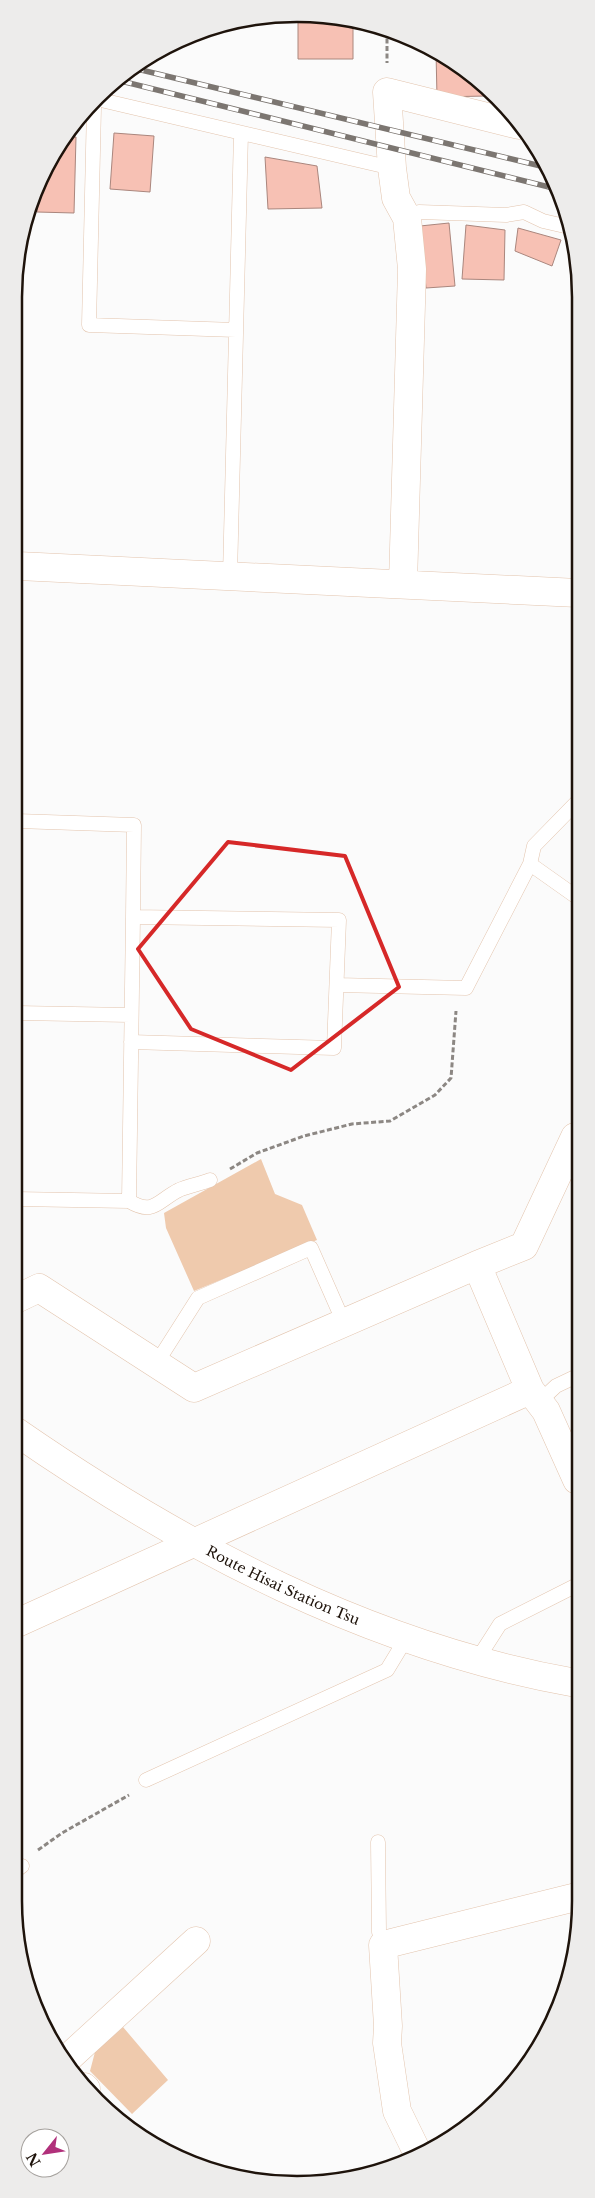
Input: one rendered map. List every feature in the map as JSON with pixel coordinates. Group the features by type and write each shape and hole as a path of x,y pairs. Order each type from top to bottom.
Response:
{"street":[{"path":"403,584 412,269 407,218 396,198 387,92 511,124"},
{"path":"23,566 572,593"},
{"path":"23,1296 39,1288 194,1388 524,1246 572,1143"},
{"path":"477,1265 534,1396 546,1411 572,1469"},
{"path":"23,1620 195,1543 534,1396"},
{"name":"Route Hisai Station Tsu","path":"23,1436 75,1472 195,1543 289,1592 407,1637 477,1660 525,1674 572,1682"},
{"path":"415,2149 396,2111 387,2043 388,2026 384,1945 572,1898"},
{"path":"71,2056 196,1941"}],"lane":[{"path":"105,101 392,168"},
{"path":"94,113 89,325 236,330"},
{"path":"230,576 241,134"},
{"path":"407,218 419,212 506,216 524,212 543,221 563,225"},
{"path":"337,985 466,988 530,864 534,846 572,807"},
{"path":"23,821 134,825 129,1201"},
{"path":"530,864 572,894"},
{"path":"131,1042 334,1048 339,920 133,917"},
{"path":"23,1013 130,1016"},
{"path":"23,1199 129,1201 141,1208 152,1208 179,1190 210,1180"},
{"path":"156,1364 198,1298 311,1248 344,1323"},
{"path":"534,1396 572,1378"},
{"path":"477,1660 500,1624 572,1587"},
{"path":"146,1780 387,1670 407,1637"},
{"path":"378,1842 379,1932 384,1945"}],"path":[{"path":"210,1180 278,1144 352,1124 390,1121 435,1094 451,1078 458,988"},
{"path":"23,1864 30,1856 62,1833 141,1788 146,1780"}],"highlighted area":[{"path":"228,842 345,856 399,987 291,1070 191,1029 138,949"}],"shaded area":[{"path":"261,1159 275,1194 302,1205 317,1240 194,1291 166,1228 164,1213"},
{"path":"123,2027 168,2080 132,2114 90,2071 95,2052"}],"building":[{"path":"298,22 353,28 353,59 298,59"},
{"path":"436,60 465,79 484,96 437,97"},
{"path":"114,133 154,136 150,192 110,189"},
{"path":"76,137 74,213 37,212 43,192 59,160"},
{"path":"265,157 317,166 322,208 268,209"},
{"path":"449,223 455,286 426,288 420,226"},
{"path":"466,225 505,230 504,280 462,279"},
{"path":"518,228 561,240 552,266 515,251"}],"railway":[{"path":"143,70 539,166"},
{"path":"126,82 550,187"}]}
